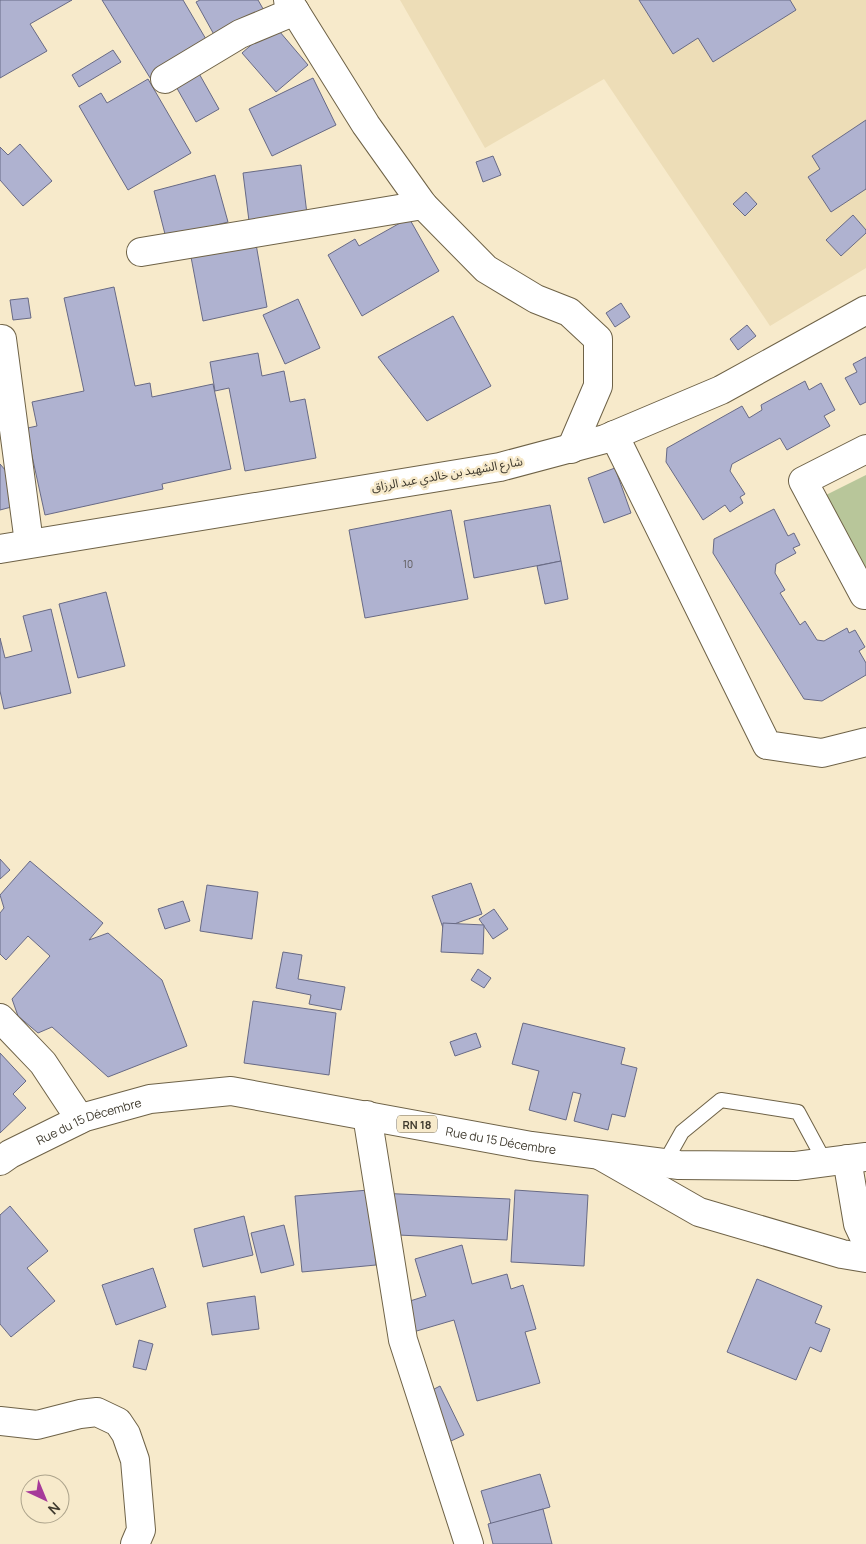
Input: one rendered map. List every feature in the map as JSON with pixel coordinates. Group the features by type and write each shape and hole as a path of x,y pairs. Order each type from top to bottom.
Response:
{"street":[{"path":"165,79 240,34 292,6 366,126 423,205 486,268 536,299 569,312 598,339 598,386 571,449"},
{"path":"141,252 423,205"},
{"name":"شارع الشهيد بن خالدي عبد الرزاق","path":"0,549 500,467 571,449 614,435 721,390 866,310"},
{"path":"2,339 29,543"},
{"path":"614,435 767,745 822,753 866,742"},
{"path":"866,449 803,481 864,595 866,594"},
{"path":"0,1018 43,1063 80,1119"},
{"name":"Rue du 15 Décembre","path":"0,1161 10,1154 80,1119 150,1099 231,1091 530,1146 664,1164 796,1166 851,1164"},
{"path":"367,1115 403,1340 469,1544"},
{"path":"601,1156 699,1212 842,1254 866,1258"},
{"path":"851,1164 858,1224 866,1241"},
{"path":"0,1421 37,1425 80,1414 97,1412 118,1422 126,1434 135,1460 141,1530 135,1544"}],"lane":[{"path":"664,1164 682,1132 721,1100 798,1112 851,1164"}],"shaded area":[{"path":"400,0 866,0 866,268 770,326 604,79 485,148"}],"green space":[{"path":"866,475 866,574 826,495"}],"building":[{"path":"0,0 72,0 30,24 47,51 0,78"},
{"path":"102,0 183,0 210,46 152,81"},
{"path":"200,0 258,0 266,14 217,40 196,2"},
{"path":"639,0 790,0 796,10 713,62 698,38 673,54"},
{"path":"274,25 308,65 276,92 242,53"},
{"path":"113,50 121,62 79,87 72,75"},
{"path":"197,70 219,109 196,122 174,83"},
{"path":"313,78 336,125 272,156 249,109"},
{"path":"148,79 191,153 128,190 79,106 101,93 107,103"},
{"path":"866,120 866,189 831,212 808,177 820,169 812,156"},
{"path":"20,144 52,181 23,206 0,180 0,147 8,155"},
{"path":"493,156 501,175 483,182 476,162"},
{"path":"301,165 307,214 249,221 243,173"},
{"path":"215,175 228,222 166,238 154,191"},
{"path":"746,192 757,204 745,216 733,204"},
{"path":"853,215 866,230 866,233 841,256 826,240"},
{"path":"409,218 439,271 362,316 328,255 355,239 359,246"},
{"path":"256,244 267,307 203,321 191,257"},
{"path":"114,287 135,386 150,383 152,397 213,384 231,469 162,484 163,489 45,515 29,442 18,430 37,426 32,402 84,391 64,298"},
{"path":"28,298 31,318 13,320 10,300"},
{"path":"298,299 320,348 285,364 263,315"},
{"path":"621,303 630,317 615,327 606,313"},
{"path":"453,316 491,386 427,421 378,357"},
{"path":"747,325 756,336 738,350 730,339"},
{"path":"258,353 262,376 284,371 290,402 305,399 316,458 245,471 229,388 215,391 210,362"},
{"path":"866,357 866,402 860,405 845,378 857,372 853,364"},
{"path":"805,381 809,390 821,383 835,410 824,416 830,426 787,450 780,438 732,464 730,471 745,494 740,497 743,503 730,512 725,505 703,520 666,462 667,448 742,406 749,418 762,410 761,405"},
{"path":"0,464 12,478 19,505 0,510"},
{"path":"615,468 631,513 604,523 588,478"},
{"path":"550,505 561,561 474,578 464,521"},
{"path":"774,509 788,536 794,533 800,545 793,548 796,553 776,564 775,573 785,590 780,593 800,625 805,621 817,640 824,641 847,628 849,633 855,630 865,647 859,651 866,663 866,675 822,701 804,699 713,553 714,539"},
{"path":"451,510 468,599 365,618 349,530"},
{"path":"561,561 568,599 545,604 537,566"},
{"path":"106,592 125,666 78,678 59,604"},
{"path":"51,609 71,693 4,709 0,691 0,638 5,658 32,651 23,616"},
{"path":"0,859 10,870 0,879"},
{"path":"30,861 103,923 89,940 108,933 162,980 187,1046 108,1077 52,1027 38,1033 18,1016 12,999 50,956 28,936 6,960 0,954 0,913 4,908 0,895"},
{"path":"471,883 482,914 443,928 432,896"},
{"path":"207,885 258,892 252,939 200,931"},
{"path":"183,901 190,921 165,929 158,909"},
{"path":"494,909 508,929 493,939 479,919"},
{"path":"443,923 484,925 483,954 441,952"},
{"path":"283,952 302,955 298,979 345,987 341,1010 309,1004 311,995 276,988"},
{"path":"478,969 491,978 484,988 471,980"},
{"path":"253,1001 336,1013 329,1075 244,1063"},
{"path":"523,1023 625,1048 621,1064 637,1068 625,1117 612,1114 608,1130 574,1121 581,1094 573,1092 566,1120 529,1110 539,1071 512,1064"},
{"path":"476,1033 481,1047 455,1056 450,1042"},
{"path":"0,1053 26,1081 13,1094 26,1108 0,1133"},
{"path":"369,1190 376,1265 302,1272 295,1196"},
{"path":"515,1190 588,1195 584,1266 511,1262"},
{"path":"378,1193 510,1199 507,1240 376,1234"},
{"path":"10,1206 48,1251 27,1268 55,1301 11,1337 0,1324 0,1215"},
{"path":"244,1216 253,1255 203,1267 194,1229"},
{"path":"284,1225 294,1265 261,1273 251,1233"},
{"path":"462,1245 472,1284 507,1274 511,1289 523,1285 536,1329 525,1332 540,1383 477,1401 454,1320 403,1335 394,1306 426,1296 415,1259"},
{"path":"153,1268 166,1307 116,1325 102,1285"},
{"path":"757,1279 822,1306 815,1323 830,1329 821,1352 810,1347 796,1380 727,1352"},
{"path":"255,1296 259,1329 212,1335 207,1303"},
{"path":"139,1340 153,1344 146,1370 133,1367"},
{"path":"440,1386 464,1435 440,1446 417,1398"},
{"path":"540,1474 550,1507 491,1524 481,1491"},
{"path":"543,1509 552,1544 493,1544 488,1524"}]}
